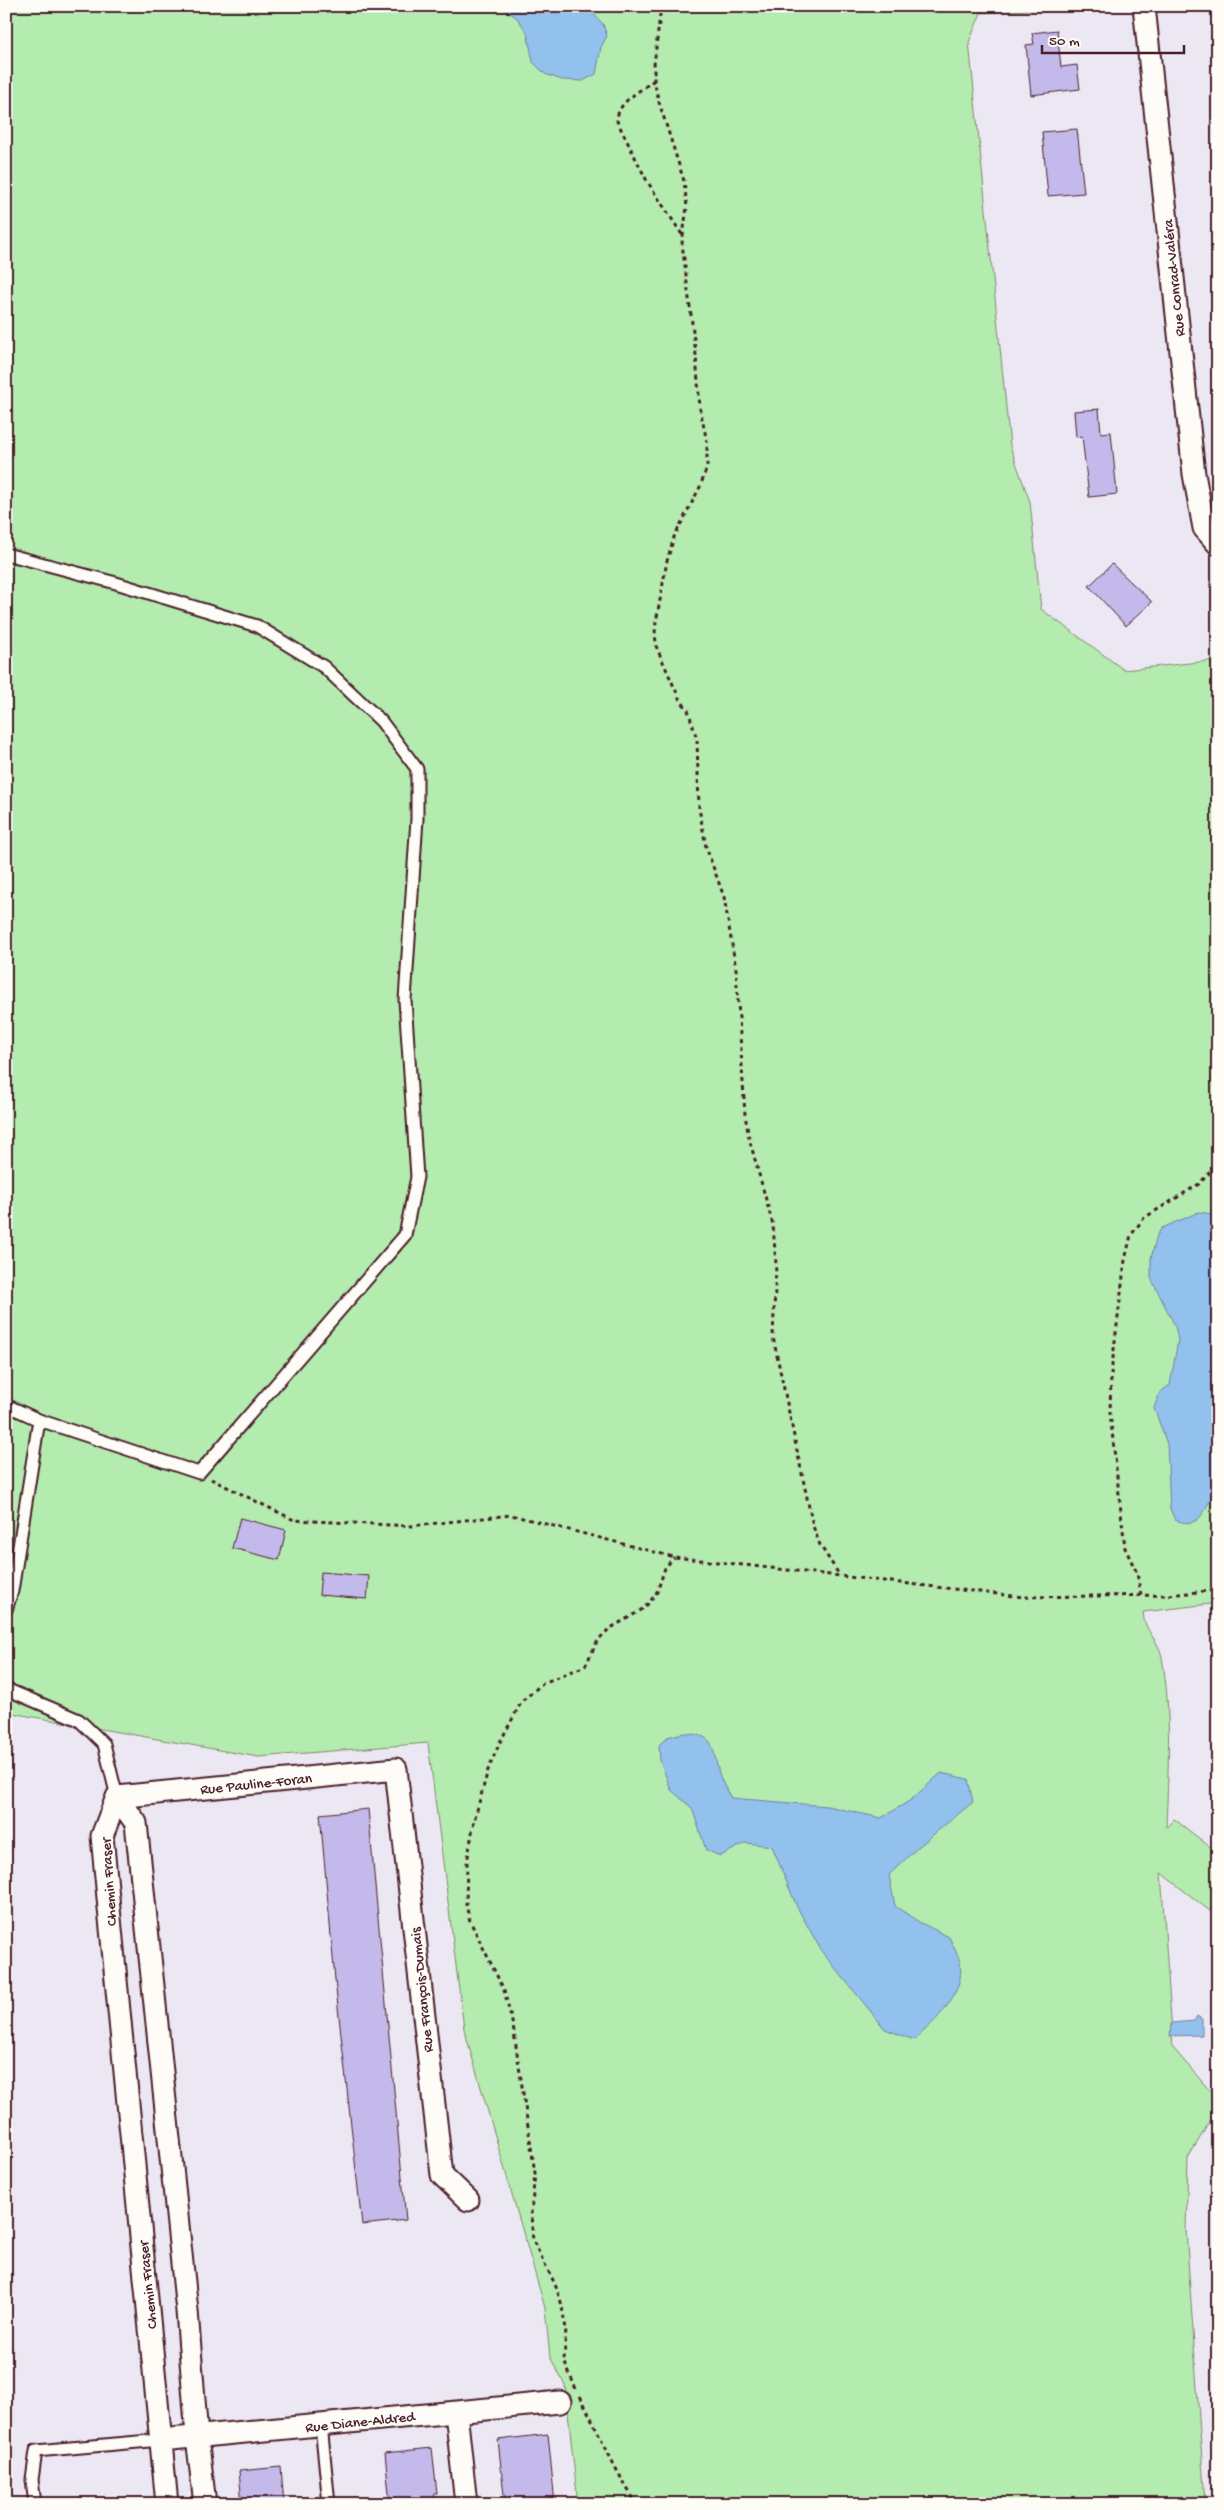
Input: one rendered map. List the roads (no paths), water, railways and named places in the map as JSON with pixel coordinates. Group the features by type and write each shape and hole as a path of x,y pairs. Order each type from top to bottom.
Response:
{"street":[{"name":"Rue Conrad-Valéra","path":"1144,6 1194,474 1204,528 1218,544"},
{"name":"Rue Pauline-Foran","path":"117,1797 396,1769"},
{"name":"Rue François-Dumais","path":"396,1769 442,2175 468,2200"},
{"path":"117,1797 136,1823 187,2311 197,2437 205,2504"},
{"name":"Chemin Fraser","path":"117,1797 102,1836 167,2504"},
{"name":"Rue Diane-Aldred","path":"161,2440 560,2402"},
{"path":"456,2412 466,2504"}],"lane":[{"path":"6,554 125,586 257,626 324,667 381,722 417,769 417,819 405,1000 417,1177 405,1234 199,1473 39,1420 6,1405"},
{"path":"6,1610 12,1592 39,1420"},
{"path":"6,1689 78,1720 104,1744 117,1797"},
{"path":"321,2425 329,2504"},
{"path":"35,2504 32,2480 36,2451 161,2440"}],"water":[{"path":"500,6 586,6 603,24 607,36 601,47 596,74 583,81 562,80 545,74 533,62 527,32 517,18"},
{"path":"1199,1212 1211,1214 1218,1226 1218,1490 1198,1520 1185,1523 1175,1520 1170,1509 1167,1444 1154,1408 1160,1392 1170,1385 1178,1340 1175,1326 1151,1278 1151,1258 1157,1235 1162,1228"},
{"path":"683,1733 701,1736 710,1742 723,1784 731,1798 827,1806 881,1818 911,1800 941,1773 968,1779 973,1802 917,1848 889,1875 895,1906 919,1922 949,1937 960,1962 961,1974 954,1996 931,2025 914,2040 885,2029 822,1952 797,1907 772,1846 746,1843 720,1856 706,1850 692,1808 671,1790 660,1761 659,1745 667,1737"},
{"path":"1197,2016 1202,2019 1202,2035 1170,2036 1171,2023 1194,2021"}]}
